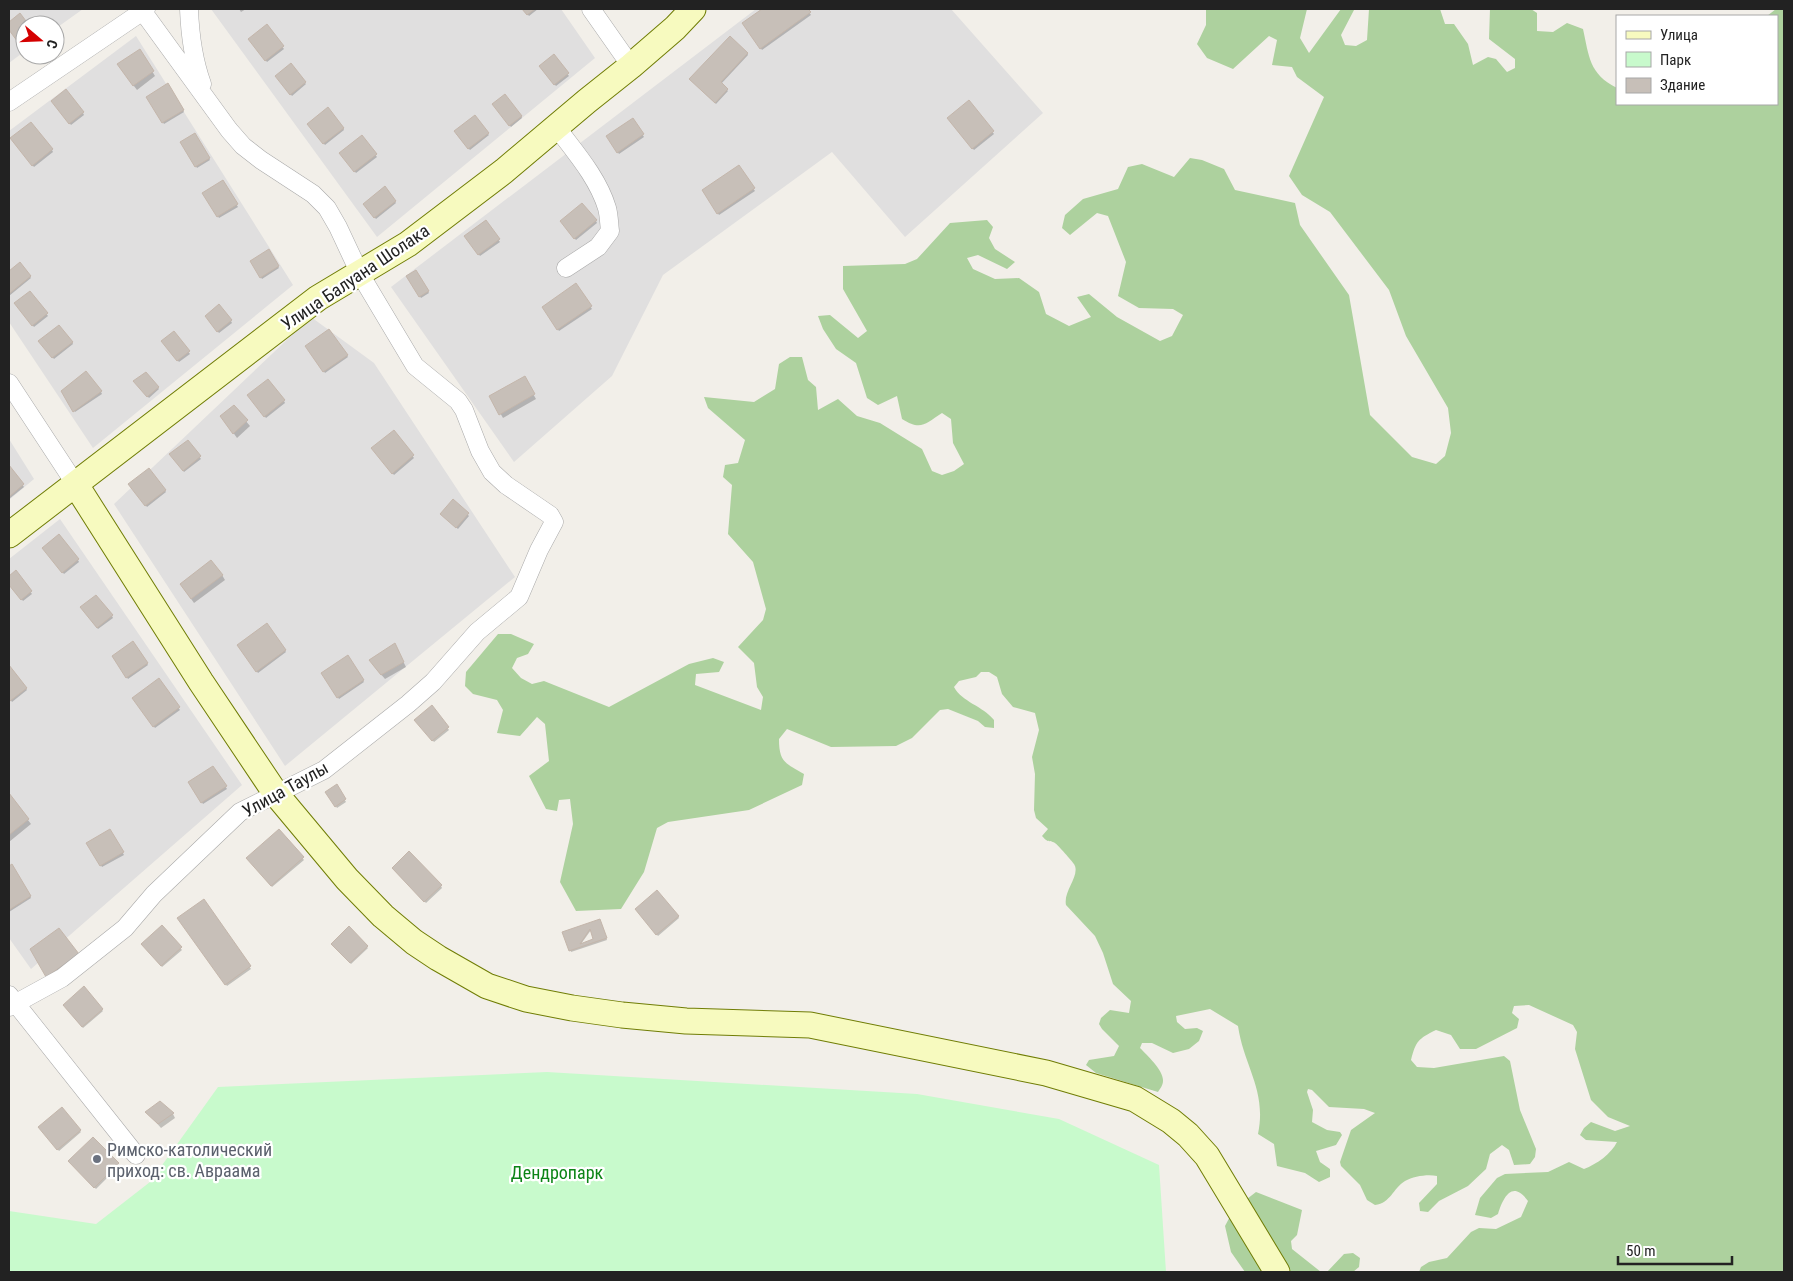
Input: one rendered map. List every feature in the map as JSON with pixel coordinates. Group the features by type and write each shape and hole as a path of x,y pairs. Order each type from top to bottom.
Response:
{"street":[{"path":"189,9 190,37 196,67 210,103"},
{"path":"591,9 631,66"},
{"name":"Улица Балуана Шолака","path":"9,535 318,298 408,244 504,171 631,66 694,9"},
{"path":"9,102 143,10 243,146 313,194 327,208 360,274"},
{"path":"557,128 602,193 608,209 610,231 598,247 566,268"},
{"name":"Улица Таулы","path":"11,1002 62,978 125,928 154,894 240,812 324,770 408,704 433,682 477,632 520,597 539,550 554,522 550,515 506,485 492,472 480,451 464,410 458,401 415,366 360,274"},
{"path":"9,383 201,682 276,794 348,879 384,916 414,942 487,986 526,999 622,1015 686,1021 810,1025 1046,1073 1135,1099 1171,1121 1188,1135 1207,1156 1277,1272"},
{"path":"11,1002 136,1155"}],"shaded area":[{"path":"9,9 83,9 65,22 65,15 15,15 15,58 9,63"},
{"path":"211,9 561,9 595,58 377,237"},
{"path":"756,9 951,9 1043,113 905,237 832,152 663,275 612,376 514,462 391,287"},
{"path":"136,36 293,285 93,448 9,322 9,131"},
{"path":"311,317 374,363 515,577 285,766 114,504"},
{"path":"9,439 34,479 9,500"},
{"path":"60,519 242,785 31,969 9,938 9,559"}],"green space":[{"path":"1206,9 1307,9 1300,38 1309,53 1341,9 1354,10 1341,35 1345,45 1356,46 1367,40 1369,9 1440,9 1445,24 1454,24 1468,44 1473,65 1488,57 1496,59 1507,72 1515,68 1515,59 1489,39 1490,9 1531,9 1537,13 1537,31 1553,32 1567,23 1583,29 1592,63 1601,77 1616,87 1616,105 1778,105 1778,15 1768,15 1776,9 1784,9 1784,1272 1419,1272 1421,1267 1429,1262 1447,1258 1471,1232 1479,1228 1496,1229 1521,1217 1528,1201 1522,1195 1513,1191 1505,1197 1498,1214 1491,1218 1475,1215 1480,1198 1497,1178 1505,1174 1548,1172 1569,1162 1584,1169 1603,1158 1617,1142 1586,1140 1580,1135 1584,1128 1591,1122 1615,1131 1630,1126 1608,1117 1591,1100 1575,1049 1577,1032 1573,1025 1529,1005 1514,1006 1512,1013 1519,1019 1517,1028 1476,1049 1460,1049 1451,1035 1436,1030 1421,1038 1414,1049 1411,1060 1417,1067 1434,1068 1504,1056 1510,1061 1520,1110 1536,1149 1535,1157 1530,1164 1514,1165 1509,1150 1502,1145 1490,1154 1486,1169 1468,1186 1439,1201 1428,1212 1420,1211 1419,1203 1437,1184 1437,1176 1421,1176 1405,1181 1380,1204 1375,1205 1367,1200 1360,1185 1341,1166 1340,1162 1351,1130 1375,1113 1364,1109 1329,1107 1312,1090 1308,1089 1307,1092 1313,1110 1312,1122 1327,1130 1340,1132 1342,1135 1336,1145 1316,1151 1320,1162 1330,1169 1330,1177 1319,1182 1305,1173 1277,1166 1274,1144 1258,1134 1260,1104 1238,1026 1210,1009 1176,1016 1177,1022 1185,1029 1197,1028 1203,1031 1199,1041 1189,1049 1173,1053 1152,1043 1142,1043 1140,1048 1154,1063 1163,1077 1158,1092 1096,1073 1086,1065 1089,1060 1114,1056 1119,1046 1102,1029 1099,1024 1101,1018 1110,1010 1129,1013 1131,1001 1113,984 1103,953 1095,936 1066,905 1067,894 1076,868 1057,845 1042,836 1048,829 1036,818 1034,810 1035,774 1032,757 1039,730 1035,713 1013,707 1002,694 997,677 989,672 981,672 976,677 959,681 954,687 962,697 994,720 994,728 985,727 978,721 948,709 940,710 912,738 896,746 831,747 787,729 779,739 780,753 784,761 804,774 802,785 749,810 668,822 657,828 644,872 621,909 576,911 560,882 573,824 570,799 559,800 557,811 546,809 529,776 549,761 545,724 537,717 520,736 497,733 503,710 497,700 473,694 465,686 466,672 498,634 511,634 534,644 528,654 517,658 512,668 521,678 532,684 544,681 609,707 689,664 713,658 724,662 719,672 696,674 695,685 761,710 763,697 757,687 754,663 738,647 763,620 766,609 753,562 728,534 732,485 723,477 725,465 738,463 745,440 708,408 704,397 754,402 775,389 779,364 790,357 802,357 808,380 816,387 818,410 838,399 857,416 880,423 922,449 932,471 942,475 954,471 964,464 953,443 951,419 942,413 923,425 914,425 902,419 897,396 878,405 867,398 856,363 836,349 823,329 818,316 830,315 858,338 867,331 843,289 843,266 905,264 917,259 950,223 987,220 993,227 989,238 995,249 1015,262 1007,269 978,255 967,258 973,269 995,279 1019,278 1039,292 1046,314 1069,326 1091,317 1077,297 1089,294 1117,317 1160,341 1172,336 1183,315 1173,309 1139,308 1118,296 1126,262 1108,216 1097,213 1070,235 1062,228 1065,215 1083,199 1118,189 1128,167 1142,164 1174,177 1190,158 1202,160 1224,169 1235,190 1295,203 1300,225 1349,295 1370,415 1412,457 1436,464 1445,456 1451,433 1448,408 1406,336 1389,290 1330,212 1302,195 1289,176 1324,97 1297,77 1292,67 1272,65 1277,40 1269,36 1233,69 1207,58 1197,44 1206,25"},
{"name":"Дендропарк","path":"547,1072 917,1094 1059,1119 1159,1165 1166,1272 9,1272 9,1211 96,1224 150,1182 218,1087"},
{"path":"1256,1192 1302,1210 1297,1235 1291,1241 1292,1249 1321,1272 1245,1272 1231,1252 1225,1226 1234,1209"},
{"path":"1353,1253 1360,1258 1359,1267 1353,1272 1327,1272 1344,1254"}],"building":[{"path":"522,9 535,9 527,15"},
{"path":"762,9 808,9 811,12 760,49 742,23"},
{"path":"15,17 15,38 9,30 9,22"},
{"path":"267,24 284,46 265,61 248,39"},
{"path":"730,36 748,53 721,82 728,89 715,103 689,79"},
{"path":"140,49 154,71 133,86 117,64"},
{"path":"554,54 569,73 554,85 539,66"},
{"path":"291,63 306,82 290,95 275,76"},
{"path":"168,83 184,110 162,123 146,97"},
{"path":"66,89 84,112 69,124 51,101"},
{"path":"505,94 522,116 509,126 492,104"},
{"path":"969,100 994,131 972,149 947,118"},
{"path":"328,107 344,128 323,144 307,124"},
{"path":"475,115 489,133 468,149 454,131"},
{"path":"633,118 644,134 617,153 606,136"},
{"path":"31,122 53,149 32,166 10,138"},
{"path":"195,133 210,158 195,167 180,142"},
{"path":"362,135 377,154 354,172 339,153"},
{"path":"739,165 755,188 717,214 702,190"},
{"path":"223,180 238,204 217,217 202,193"},
{"path":"385,186 396,201 374,218 363,204"},
{"path":"582,203 597,220 574,239 560,221"},
{"path":"486,220 500,239 478,255 464,236"},
{"path":"269,249 279,266 260,278 250,261"},
{"path":"20,262 31,276 9,294 9,271"},
{"path":"416,270 429,291 419,297 406,276"},
{"path":"576,283 592,306 557,330 542,307"},
{"path":"30,291 48,313 32,326 14,303"},
{"path":"219,304 232,320 217,332 205,316"},
{"path":"59,325 73,342 52,358 38,341"},
{"path":"329,329 348,355 323,372 305,346"},
{"path":"174,331 190,351 177,361 161,341"},
{"path":"86,371 102,391 73,412 61,391"},
{"path":"146,372 159,387 147,397 133,381"},
{"path":"525,376 535,394 499,415 489,396"},
{"path":"268,379 285,400 264,417 247,395"},
{"path":"234,405 248,420 233,434 220,416"},
{"path":"394,430 414,455 392,474 371,448"},
{"path":"188,440 201,456 183,471 169,454"},
{"path":"9,465 24,484 9,497"},
{"path":"149,468 166,490 145,506 128,484"},
{"path":"453,499 469,513 456,528 440,514"},
{"path":"59,534 79,559 62,573 42,548"},
{"path":"211,560 223,575 191,599 180,584"},
{"path":"16,570 32,591 21,600 9,585 9,576"},
{"path":"96,595 113,615 97,628 80,607"},
{"path":"267,623 286,650 256,672 237,645"},
{"path":"133,641 148,663 126,678 112,656"},
{"path":"395,643 404,662 381,675 369,660"},
{"path":"348,655 364,680 337,698 321,673"},
{"path":"9,665 27,688 10,701 9,699"},
{"path":"159,678 180,707 153,727 132,698"},
{"path":"432,705 449,727 432,741 414,720"},
{"path":"213,766 227,786 201,803 188,782"},
{"path":"337,784 346,799 335,807 325,792"},
{"path":"9,793 29,819 9,835"},
{"path":"110,829 124,852 100,866 86,843"},
{"path":"279,829 304,857 271,886 246,858"},
{"path":"409,851 442,885 424,902 392,868"},
{"path":"12,864 31,896 9,910 9,866"},
{"path":"657,890 679,916 656,935 635,909"},
{"path":"204,899 251,966 225,985 177,918"},
{"path":"600,919 607,938 569,951 562,932","holes":["590,929 593,939 580,944"]},
{"path":"162,925 182,947 161,966 141,944"},
{"path":"349,926 368,946 350,963 331,944"},
{"path":"59,928 79,954 46,977 30,949"},
{"path":"84,986 103,1009 82,1027 63,1005"},
{"path":"160,1101 174,1113 158,1124 145,1112"},
{"path":"62,1107 81,1130 57,1150 38,1127"},
{"path":"93,1137 119,1163 94,1188 68,1161"}],"place":[{"name":"Римско-католический приход: св. Авраама","path":"97,1159"}]}
